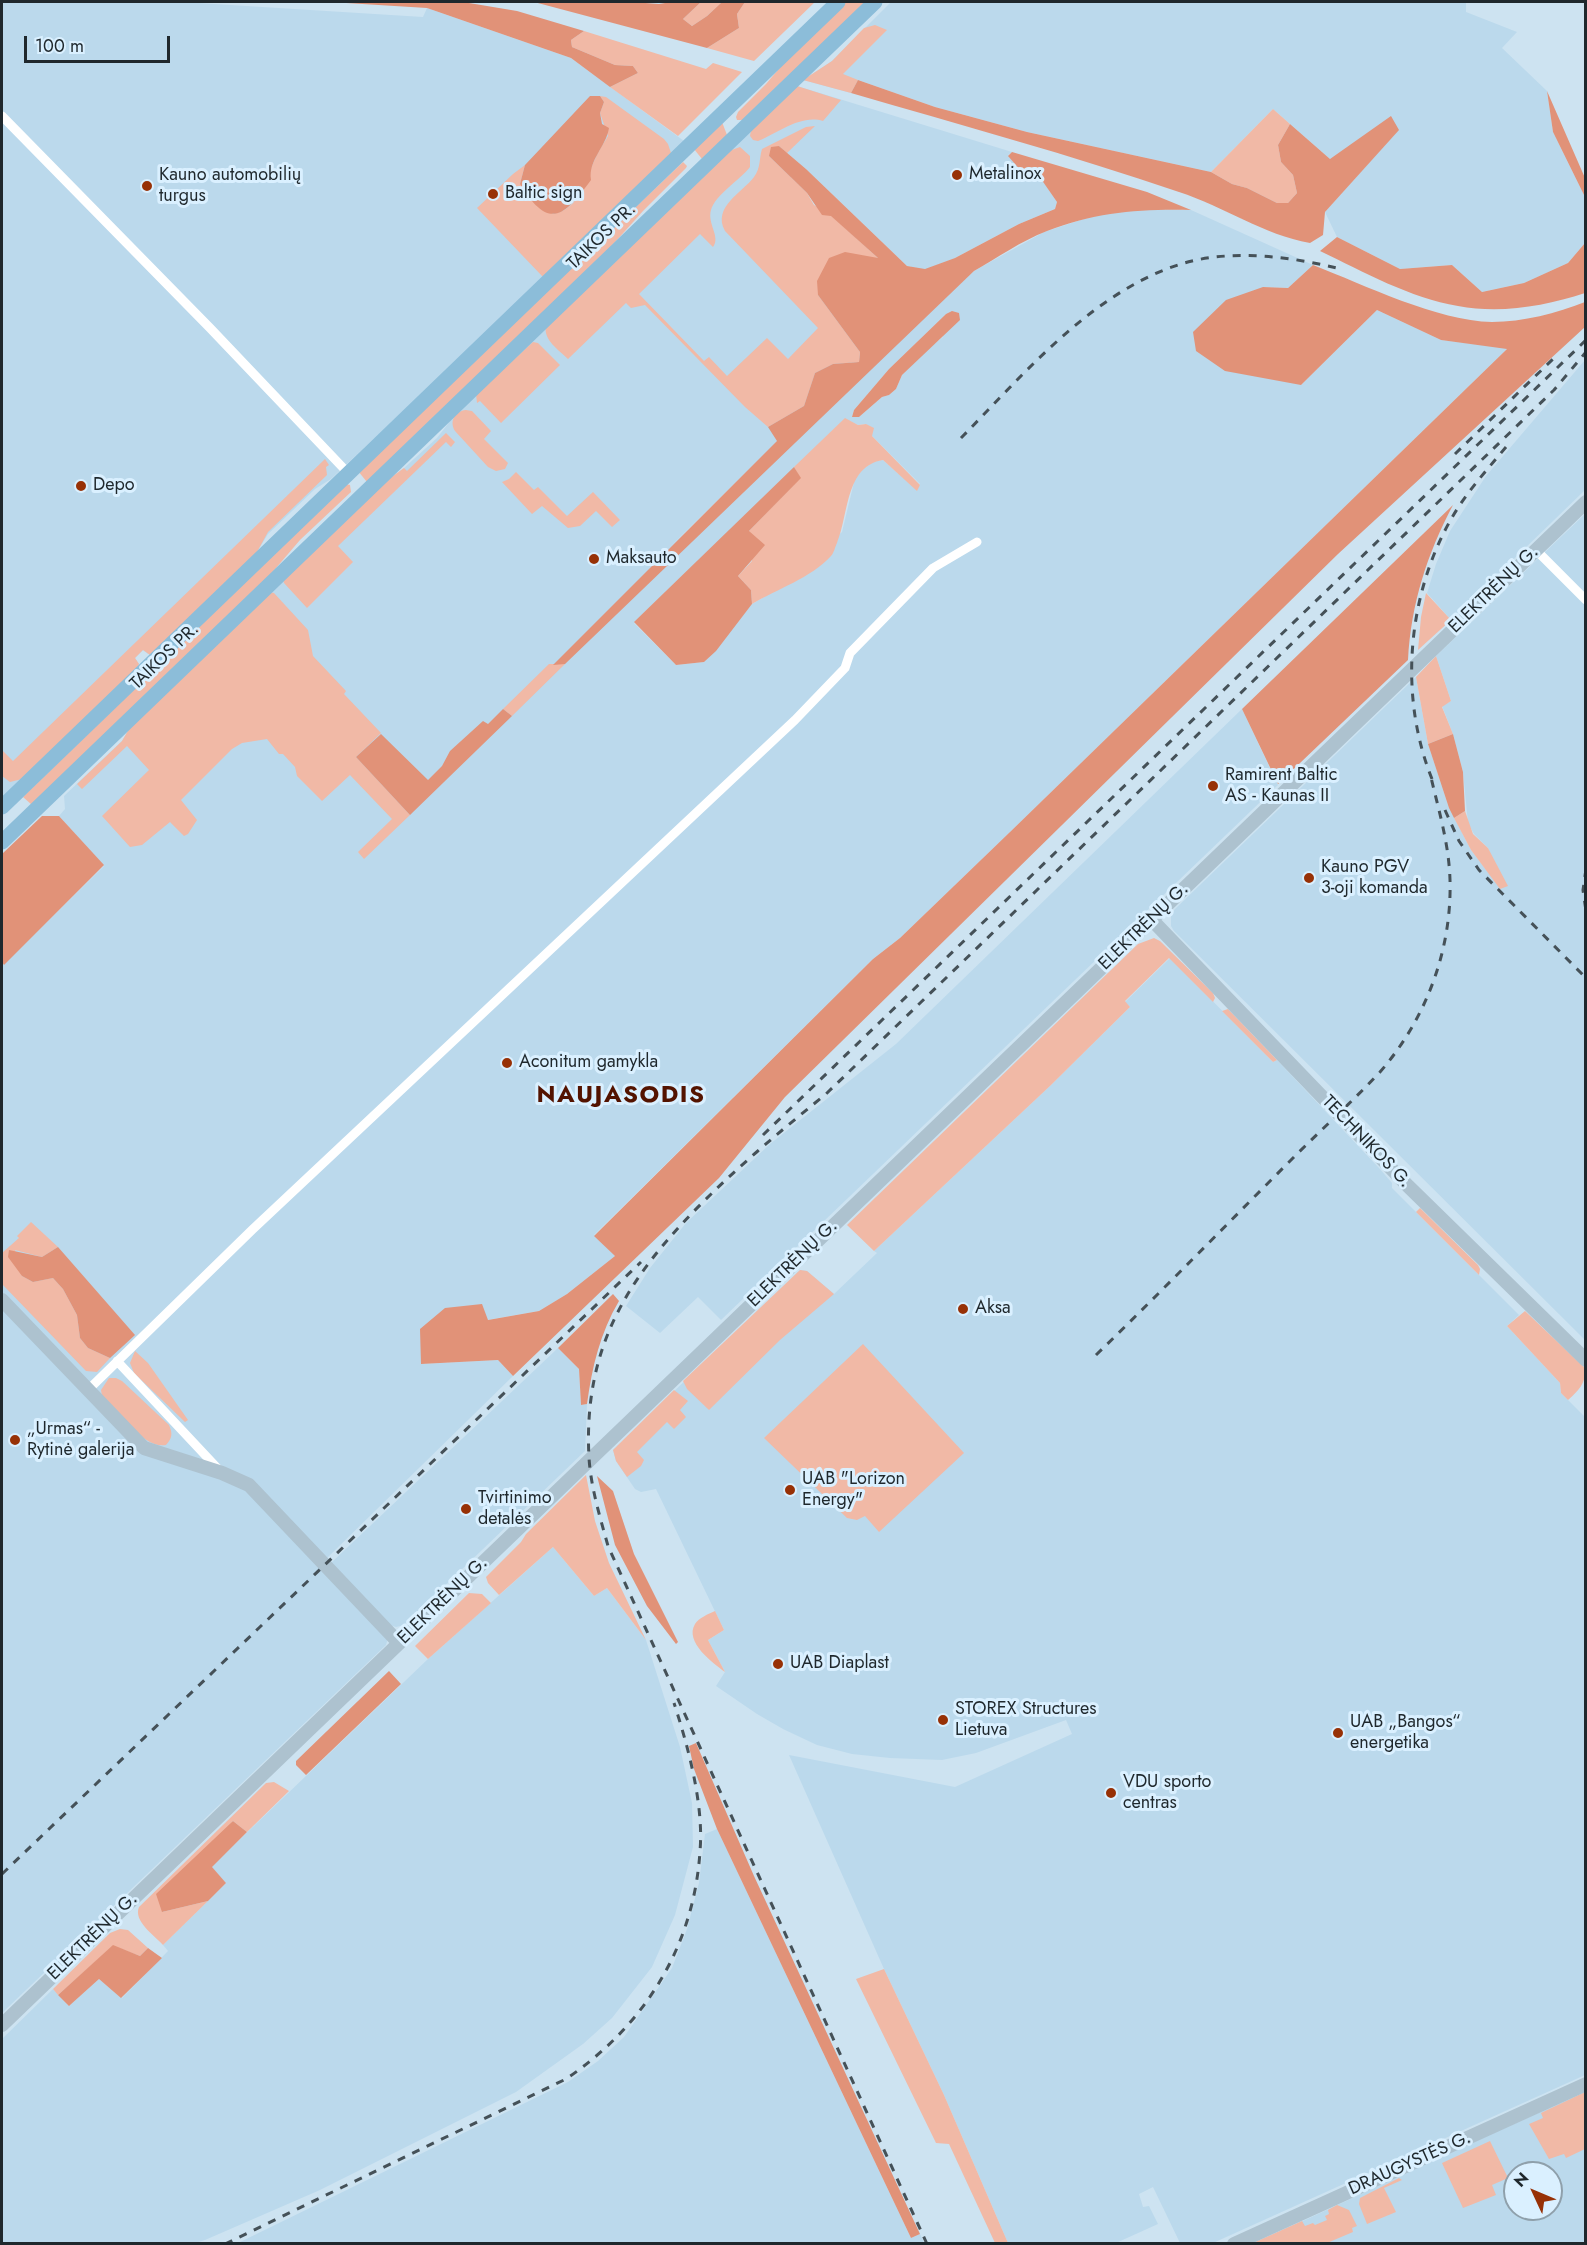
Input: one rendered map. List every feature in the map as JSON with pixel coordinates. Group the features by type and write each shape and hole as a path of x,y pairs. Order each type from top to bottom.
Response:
{"main road":[{"name":"TAIKOS PR.","path":"6,803 838,2"},
{"name":"TAIKOS PR.","path":"2,842 875,2"},
{"path":"729,107 729,122 737,133"},
{"path":"683,151 693,163 694,176"},
{"path":"348,473 358,490 357,500"},
{"path":"6,803 28,817"}],"street":[{"path":"2,116 210,328 348,473"},
{"name":"ELEKTRĖNŲ G.","path":"2,2025 1586,502"},
{"path":"88,1390 313,1173 795,720 845,668 850,653 933,568 977,542"},
{"path":"1536,550 1586,600"},
{"name":"TECHNIKOS G.","path":"1152,920 1363,1140 1586,1360"},
{"path":"2,1300 144,1448 222,1473 249,1485 399,1643"},
{"path":"117,1361 222,1473"},
{"name":"DRAUGYSTĖS G.","path":"1234,2244 1586,2084"}],"shaded area":[{"path":"2,2 182,2 423,17 427,8 571,58 684,141 474,344 331,479 315,489 268,534 257,552 148,654 143,650 135,658 139,664 2,799"},
{"path":"330,2 463,2 517,11 584,31 571,40 572,47 615,65 633,66 638,73 610,87 571,58 427,8"},
{"path":"534,2 659,4 701,2 683,19 692,26 722,2 745,2 737,14 739,28 707,48"},
{"path":"701,2 722,2 692,26 683,19"},
{"path":"745,2 815,2 754,61 707,48 739,28 737,14"},
{"path":"846,2 866,2 743,120 737,120 738,112 794,51"},
{"path":"891,2 1466,2 1466,12 1517,32 1502,48 1547,91 1553,132 1585,197 1585,243 1568,263 1524,283 1482,292 1452,265 1400,269 1337,237 1325,212 1398,130 1330,159 1273,109 1211,172 1027,132 935,107 858,80 851,93 803,80 832,61"},
{"path":"875,25 887,30 843,74 858,80 851,93 803,80 832,61 864,28"},
{"path":"584,31 706,69 713,63 742,72 678,136 610,87 638,73 633,66 615,65 572,47 571,40"},
{"path":"858,80 935,107 1027,132 1211,172 1232,184 1247,188 1277,203 1288,203 1297,193 1293,175 1281,162 1278,145 1290,124 1330,159 1391,116 1399,130 1325,212 1323,235 1310,243 1276,234 1195,198 1138,178 851,93"},
{"path":"797,86 1012,152 1008,155 1022,172 1039,175 1057,202 1055,209 1019,224 955,258 925,270 907,266 779,146 860,352 778,441 671,546 974,271 1044,232 1096,215 1149,209 1191,210 1313,265 1288,288 1263,287 1301,385 1377,310 1441,340 1508,348 900,938 873,959 594,1235 615,1256 567,1294 539,1311 487,1320 422,1364 498,1360 513,1376 327,1558 253,1481 143,1441 2,1292 2,962 4,964 104,866 59,816 65,809 64,796 122,741 129,729 382,484 404,468 437,438 454,416","holes":["946,314 943,337 924,352 902,375 896,389 882,397 859,417 852,417 854,410 889,369","845,419 858,425 866,424 872,436 920,484 917,490 883,460 874,461 864,468 855,478 842,532 778,589 752,604 704,662 676,665 634,623"]},
{"path":"797,86 841,100 823,121 798,122 758,141 753,140 750,136 751,130"},
{"path":"1547,91 1585,178 1585,197 1553,132"},
{"path":"590,96 600,96 604,102 600,113 602,124 609,128 592,166 591,180 573,203 564,210 556,214 548,213 530,199 520,184 525,165"},
{"path":"600,96 606,97 664,139 671,153 543,277 477,208 525,165 520,184 553,214 570,206 581,192 597,154 608,136 600,113 604,102"},
{"path":"1273,109 1290,124 1278,145 1281,162 1293,175 1297,193 1288,203 1277,203 1247,188 1232,184 1211,172"},
{"path":"722,122 727,135 702,159 694,149"},
{"path":"815,126 787,153 779,146 769,156 807,193 814,205 831,215 879,259 818,295 860,352 859,362 833,364 815,373 804,406 768,427 745,407 645,305 631,308 626,303 568,359 552,344 547,336 546,326 729,151 740,147 750,156 750,167 713,204 710,215 716,239 713,247 700,234 639,294 704,361 709,357 727,376 767,338 788,359 818,328 725,231 722,215 730,201 756,174 762,149 806,127"},
{"path":"779,146 907,266 925,269 955,258 1019,224 1055,209 1057,202 1039,176 1022,172 1008,156 1012,152 1147,192 1191,210 1118,213 1065,225 1037,235 974,271 565,664 553,665 777,441 768,427 804,406 815,373 833,364 859,362 860,352 818,295 817,281 829,258 845,252 878,258 831,216 822,215 807,193 769,156 771,147"},
{"path":"683,162 686,168 608,250 367,482 358,471"},
{"path":"1337,237 1400,269 1452,265 1482,292 1524,283 1568,263 1585,243 1585,293 1554,302 1507,309 1474,308 1440,302 1388,283 1320,251"},
{"path":"1313,265 1401,301 1471,320 1504,322 1528,319 1585,302 1585,327 1338,554 785,1097 719,1178 513,1376 498,1360 421,1364 420,1329 445,1308 482,1304 488,1320 539,1311 567,1294 615,1256 594,1236 873,959 900,938 1507,349 1441,340 1377,310 1301,385 1225,371 1196,351 1193,332 1226,300 1263,287 1288,288"},
{"path":"952,311 959,313 960,320 902,375 896,389 882,397 859,417 852,417 854,410 889,369 946,314"},
{"path":"533,342 538,343 560,365 501,423 480,401 477,403 476,394"},
{"path":"1585,360 1585,490 1451,620 1427,593 1450,531 1486,476"},
{"path":"466,410 472,411 491,431 484,439 508,463 505,469 496,471 488,467 455,431 454,417"},
{"path":"845,418 858,425 866,424 874,428 872,436 920,485 917,491 883,460 871,464 861,472 850,493 841,532 831,556 814,571 752,604 751,590 738,576 752,561 749,531 800,478 794,467"},
{"path":"446,433 455,442 451,447 446,442 338,546 353,562 307,608 283,580 382,484 404,468 407,471"},
{"path":"325,459 329,465 326,467 327,475 268,532 257,552 150,655 143,650 135,658 139,664 137,668 22,779 10,782 2,776 2,750 13,761"},
{"path":"794,467 801,478 749,531 765,545 738,576 751,590 752,604 716,651 704,662 676,665 634,622"},
{"path":"516,472 534,490 538,487 567,516 593,492 620,520 612,527 596,511 580,526 568,528 542,506 532,514 502,482"},
{"path":"346,484 350,485 351,492 300,540 264,582 32,805 23,797"},
{"path":"1453,505 1435,542 1422,580 1413,619 1408,660 1278,784 1242,709"},
{"path":"1585,514 1585,1340 1174,931 1171,926 1171,915 1416,677 1428,744 1449,808 1471,850 1500,888 1488,848 1474,834 1468,823 1463,772 1453,734 1442,706 1451,701 1436,656"},
{"path":"269,592 274,593 308,630 313,656 346,691 344,694 381,733 356,757 410,815 364,859 358,852 392,819 350,775 322,801 297,776 295,767 283,754 279,754 267,739 242,743 232,749 181,800 197,820 188,834 184,836 170,822 142,845 130,847 102,816 149,770 127,746 82,789 77,784 122,741 129,729"},
{"path":"1426,593 1451,620 1418,650 1421,617"},
{"path":"1436,656 1451,701 1442,707 1453,734 1428,744 1416,677"},
{"path":"549,664 565,664 512,716 503,709"},
{"path":"503,709 512,716 410,815 356,757 381,734 428,780 442,766 450,751 483,721 488,724"},
{"path":"1242,709 1278,785 721,1320 698,1297 660,1333 626,1306 650,1268 686,1223 770,1144 896,1044"},
{"path":"1453,734 1463,772 1465,811 1454,818 1428,744"},
{"path":"1465,811 1473,834 1488,848 1508,886 1500,889 1471,850 1454,818"},
{"path":"42,816 59,816 104,865 4,965 2,962 2,854"},
{"path":"1154,938 1160,941 1213,993 1215,998 1213,1002 1169,958 1125,1001 1130,1007 1050,1086 874,1251 847,1225 1138,944"},
{"path":"1170,958 1273,1062 1277,1060 1379,1168 1392,1183 1392,1188 1519,1315 1507,1326 1560,1383 1561,1393 1585,1417 1585,2075 1213,2243 1180,2243 1153,2187 1139,2194 1143,2207 1149,2206 1158,2224 1116,2243 1008,2243 944,2095 884,1969 789,1755 955,1787 1072,1734 1066,1720 976,1753 942,1760 852,1754 817,1745 757,1714 716,1686 725,1672 708,1640 724,1630 656,1489 641,1492 635,1489 616,1461 613,1450 800,1270 807,1271 834,1294 877,1253 874,1251 1050,1086 1130,1007 1125,1002"},
{"path":"1228,1009 1277,1060 1273,1062 1222,1011"},
{"path":"1420,1208 1478,1265 1479,1275 1416,1212"},
{"path":"31,1222 58,1247 42,1257 15,1250 22,1276 33,1282 53,1278 63,1289 77,1315 80,1338 88,1348 110,1358 97,1372 86,1371 2,1284 2,1253 19,1238 17,1236"},
{"path":"58,1247 135,1335 110,1358 88,1348 80,1338 77,1315 63,1289 53,1278 33,1282 22,1276 8,1257 9,1250 42,1257"},
{"path":"800,1270 807,1271 834,1294 780,1340 709,1410 687,1389 683,1381"},
{"path":"613,1294 619,1301 612,1313 598,1351 587,1404 581,1405 579,1369 558,1348"},
{"path":"2,1308 141,1451 247,1488 388,1638 386,1645 2,2013"},
{"path":"1525,1311 1586,1369 1581,1386 1568,1400 1561,1393 1560,1383 1507,1326"},
{"path":"863,1344 964,1453 879,1532 865,1516 857,1520 847,1518 764,1438"},
{"path":"558,1348 579,1369 581,1405 587,1404 585,1451 404,1625 396,1627 390,1625 331,1563"},
{"path":"135,1351 148,1363 188,1420 185,1422 134,1373 130,1363"},
{"path":"109,1378 122,1381 169,1425 171,1436 166,1445 157,1445 140,1435 102,1396 101,1390"},
{"path":"674,1390 688,1401 680,1410 686,1417 674,1429 667,1422 637,1452 644,1460 641,1466 627,1477 616,1461 613,1450"},
{"path":"586,1475 595,1521 609,1563 646,1640 607,1588 594,1596 553,1547 499,1595 488,1583 486,1577"},
{"path":"597,1476 613,1491 634,1554 678,1642 676,1644 647,1606 615,1545"},
{"path":"553,1547 594,1596 607,1588 646,1640 680,1747 692,1803 693,1847 675,1915 652,1967 612,2018 583,2044 516,2092 320,2190 205,2240 192,2244 2,2244 2,2039 53,1989 69,2006 99,1979 122,1998 168,1951 163,1945 226,1883 211,1867 428,1659"},
{"path":"469,1593 482,1594 491,1603 428,1659 415,1646"},
{"path":"715,1611 724,1630 708,1640 725,1672 701,1651 693,1638 695,1624 704,1616"},
{"path":"389,1671 401,1684 306,1775 296,1765 296,1761"},
{"path":"696,1743 754,1876 920,2234 911,2238 717,1829 694,1769 689,1746"},
{"path":"274,1782 289,1791 247,1832 233,1821 162,1912 208,1901 163,1945 142,1923 138,1912 139,1907 266,1783"},
{"path":"233,1821 247,1832 212,1867 226,1883 208,1901 162,1912 156,1894"},
{"path":"717,1829 911,2238 920,2234 924,2243 236,2244 568,2082 598,2061 624,2037 672,1968 687,1929 699,1883 705,1834"},
{"path":"120,1929 128,1930 148,1948 140,1956 113,1946 58,1995 53,1989 110,1933"},
{"path":"113,1945 140,1956 148,1948 162,1958 121,1998 99,1979 69,2006 58,1995"},
{"path":"884,1969 944,2095 1008,2243 995,2243 949,2144 936,2143 856,1979"},
{"path":"1585,2092 1585,2243 1253,2244 1476,2141"},
{"path":"1585,2092 1585,2149 1566,2158 1564,2154 1549,2159 1529,2124 1543,2118 1541,2113"},
{"path":"1490,2141 1503,2168 1503,2180 1492,2185 1496,2195 1463,2208 1442,2163"},
{"path":"1399,2178 1402,2180 1384,2188 1396,2212 1367,2224 1359,2204 1360,2198"},
{"path":"1337,2205 1349,2210 1357,2226 1352,2228 1353,2232 1327,2243 1253,2243 1302,2221 1305,2226 1327,2220 1325,2216 1329,2214 1328,2210"}],"railway":[{"path":"961,438 1066,333 1126,289 1158,273 1192,261 1246,255 1283,258 1337,268"},
{"path":"763,1135 1586,340"},
{"path":"927,2244 608,1546 594,1491 589,1458 589,1418 594,1382 603,1348 616,1316 632,1287 676,1230 703,1202 763,1146 826,1094 1554,390 1586,352"},
{"path":"1455,454 1554,358"},
{"path":"1432,779 1415,715 1412,682 1412,648 1424,582 1456,511 1506,447"},
{"path":"1096,1355 1370,1083 1411,1029 1423,1006 1441,958 1449,906 1448,853 1430,773"},
{"path":"1445,810 1459,841 1479,870 1586,978"},
{"path":"1586,869 1583,890 1586,911"},
{"path":"2,1874 641,1262"},
{"path":"225,2244 566,2079 619,2035 641,2009 660,1981 676,1951 688,1920 696,1886 700,1851 701,1833 697,1795 685,1738 674,1703"}],"place":[{"name":"Metalinox","path":"957,175"},
{"name":"Kauno automobilių turgus","path":"147,186"},
{"name":"Baltic sign","path":"493,194"},
{"name":"Depo","path":"81,486"},
{"name":"Maksauto","path":"594,559"},
{"name":"Ramirent Baltic AS - Kaunas II","path":"1213,786"},
{"name":"Kauno PGV 3-oji komanda","path":"1309,878"},
{"name":"Aconitum gamykla","path":"507,1063"},
{"name":"Aksa","path":"963,1309"},
{"name":"„Urmas“ - Rytinė galerija","path":"15,1440"},
{"name":"UAB \"Lorizon Energy\"","path":"790,1490"},
{"name":"Tvirtinimo detalės","path":"466,1509"},
{"name":"UAB Diaplast","path":"778,1664"},
{"name":"STOREX Structures Lietuva","path":"943,1720"},
{"name":"UAB „Bangos“ energetika","path":"1338,1733"},
{"name":"VDU sporto centras","path":"1111,1793"}],"district":[{"name":"NAUJASODIS","path":"621,1096"}]}
